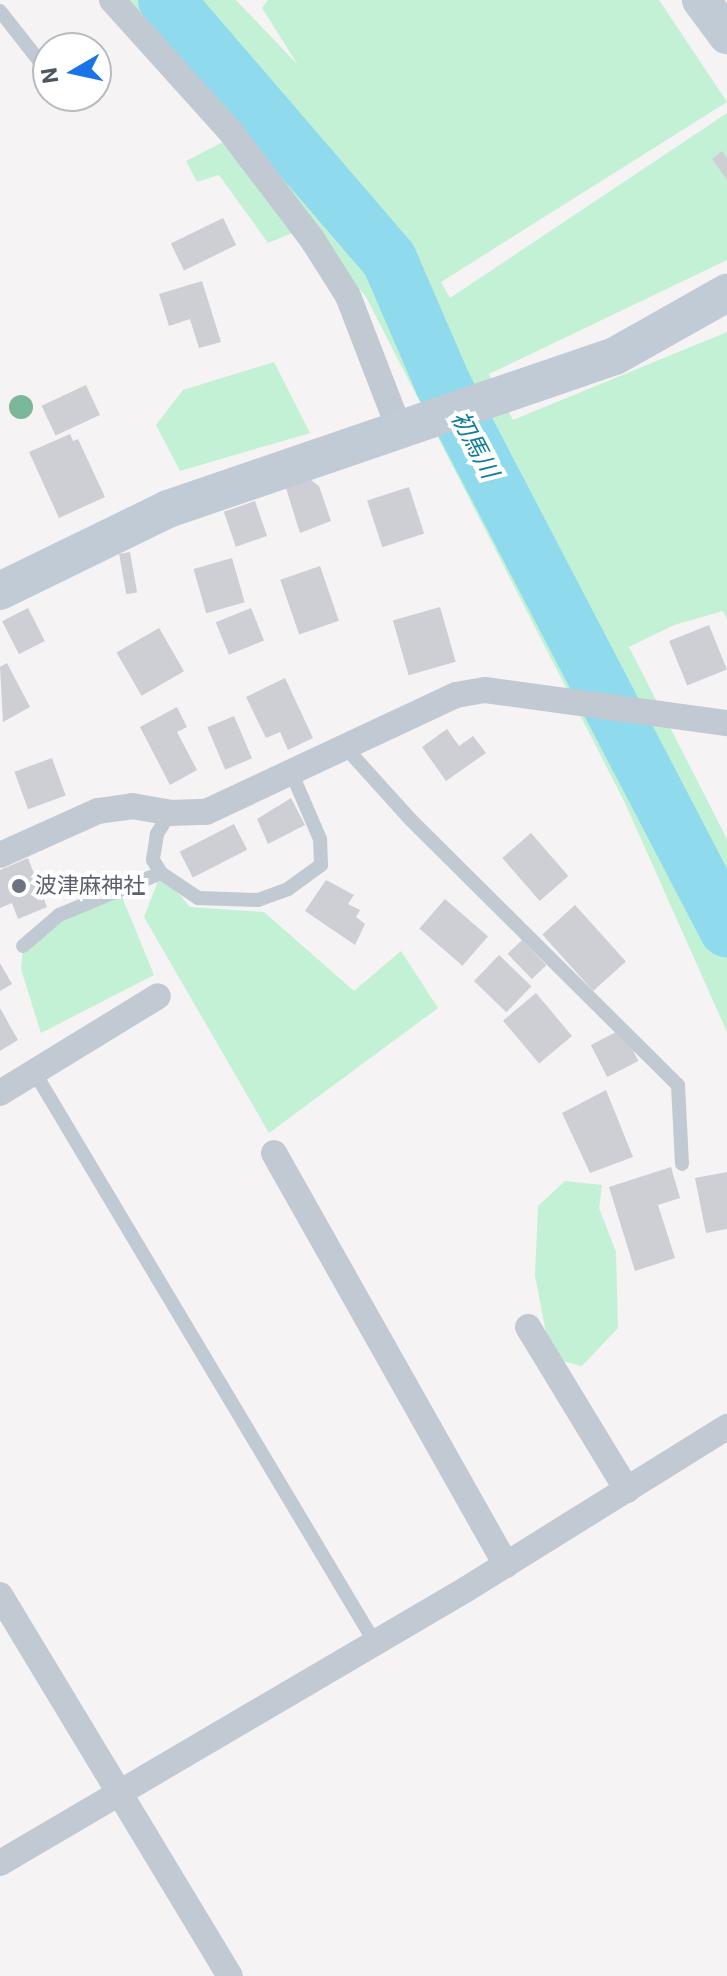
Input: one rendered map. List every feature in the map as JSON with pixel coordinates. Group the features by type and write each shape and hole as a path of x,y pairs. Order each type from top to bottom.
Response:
{"street":[{"path":"112,0 230,131 312,239 348,296 407,425"},
{"path":"701,0 727,35"},
{"path":"0,591 168,509 615,356 727,293"},
{"path":"0,855 98,811 132,806 170,813 206,812 456,695 485,690 727,723"},
{"path":"0,1093 158,996"},
{"path":"274,1153 506,1565"},
{"path":"528,1327 627,1490"},
{"path":"0,1863 506,1565 727,1427"},
{"path":"0,1595 230,1976"}],"lane":[{"path":"0,11 32,52"},
{"path":"345,747 411,820 678,1085 682,1164"},
{"path":"170,813 157,834 153,860 161,873 198,898 258,900 288,889 321,865 320,839 292,774"},
{"path":"23,946 59,915 161,873"},
{"path":"35,1073 375,1643"}],"green space":[{"path":"123,0 236,0 298,65 262,8 268,0 659,0 727,102 441,282 450,298 727,113 727,260 489,374 513,420 727,332 727,620 723,611 674,625 629,647 727,839 727,1032 624,801 366,297"},
{"path":"229,139 295,232 268,243 219,175 197,182 186,161"},
{"path":"274,362 310,433 180,471 156,425 183,390"},
{"path":"161,873 190,907 264,912 354,991 401,951 438,1008 269,1133 144,917"},
{"path":"122,897 154,975 41,1033 21,969 23,946 59,915"},
{"path":"565,1181 602,1185 599,1208 616,1252 618,1328 582,1366 551,1358 535,1276 538,1206"}],"building":[{"path":"722,151 727,158 727,180 712,159"},
{"path":"223,218 236,245 184,270 171,243"},
{"path":"202,281 221,342 199,348 190,319 169,326 159,294"},
{"path":"86,385 100,415 56,436 42,406"},
{"path":"70,434 73,441 78,439 105,497 59,518 29,452"},
{"path":"307,477 319,486 331,521 300,533 286,488"},
{"path":"409,487 424,534 382,547 367,501"},
{"path":"255,501 267,536 236,547 224,512"},
{"path":"130,552 137,592 126,594 119,554"},
{"path":"232,558 245,602 206,613 194,569"},
{"path":"320,566 339,621 299,635 280,580"},
{"path":"440,607 456,662 409,675 393,621"},
{"path":"28,608 45,641 19,654 2,621"},
{"path":"251,608 264,640 229,655 216,622"},
{"path":"709,625 727,670 687,686 669,641"},
{"path":"159,628 184,671 142,696 117,652"},
{"path":"7,663 30,707 3,722 0,667"},
{"path":"285,678 313,738 288,750 280,732 266,738 246,697"},
{"path":"177,707 187,727 177,732 197,770 170,785 140,727"},
{"path":"234,716 252,758 225,770 207,727"},
{"path":"447,729 459,746 473,736 486,753 446,781 422,747"},
{"path":"52,758 66,796 28,809 14,772"},
{"path":"291,798 305,825 268,844 257,819"},
{"path":"234,824 247,850 193,878 180,852"},
{"path":"531,833 568,876 540,901 502,858"},
{"name":"波津麻神社","path":"28,858 47,907 18,919 12,903 0,908 0,870"},
{"path":"326,880 354,895 348,904 360,910 356,917 365,924 355,945 305,911"},
{"path":"445,899 488,936 462,966 419,928"},
{"path":"575,905 626,961 593,991 542,934"},
{"path":"522,940 546,965 532,979 508,954"},
{"path":"499,955 531,986 506,1012 474,981"},
{"path":"0,963 12,984 0,991"},
{"path":"536,993 572,1036 539,1064 503,1021"},
{"path":"0,1008 18,1040 0,1051"},
{"path":"622,1029 638,1061 607,1077 591,1045"},
{"path":"606,1090 633,1157 590,1173 562,1113"},
{"path":"671,1167 680,1198 658,1205 675,1258 635,1271 609,1187"},
{"path":"727,1172 727,1229 706,1233 695,1178"}],"waterway":[{"name":"初馬川","path":"166,0 389,259 443,384 727,929"}],"place":[{"name":"波津麻神社","path":"19,886"}]}
